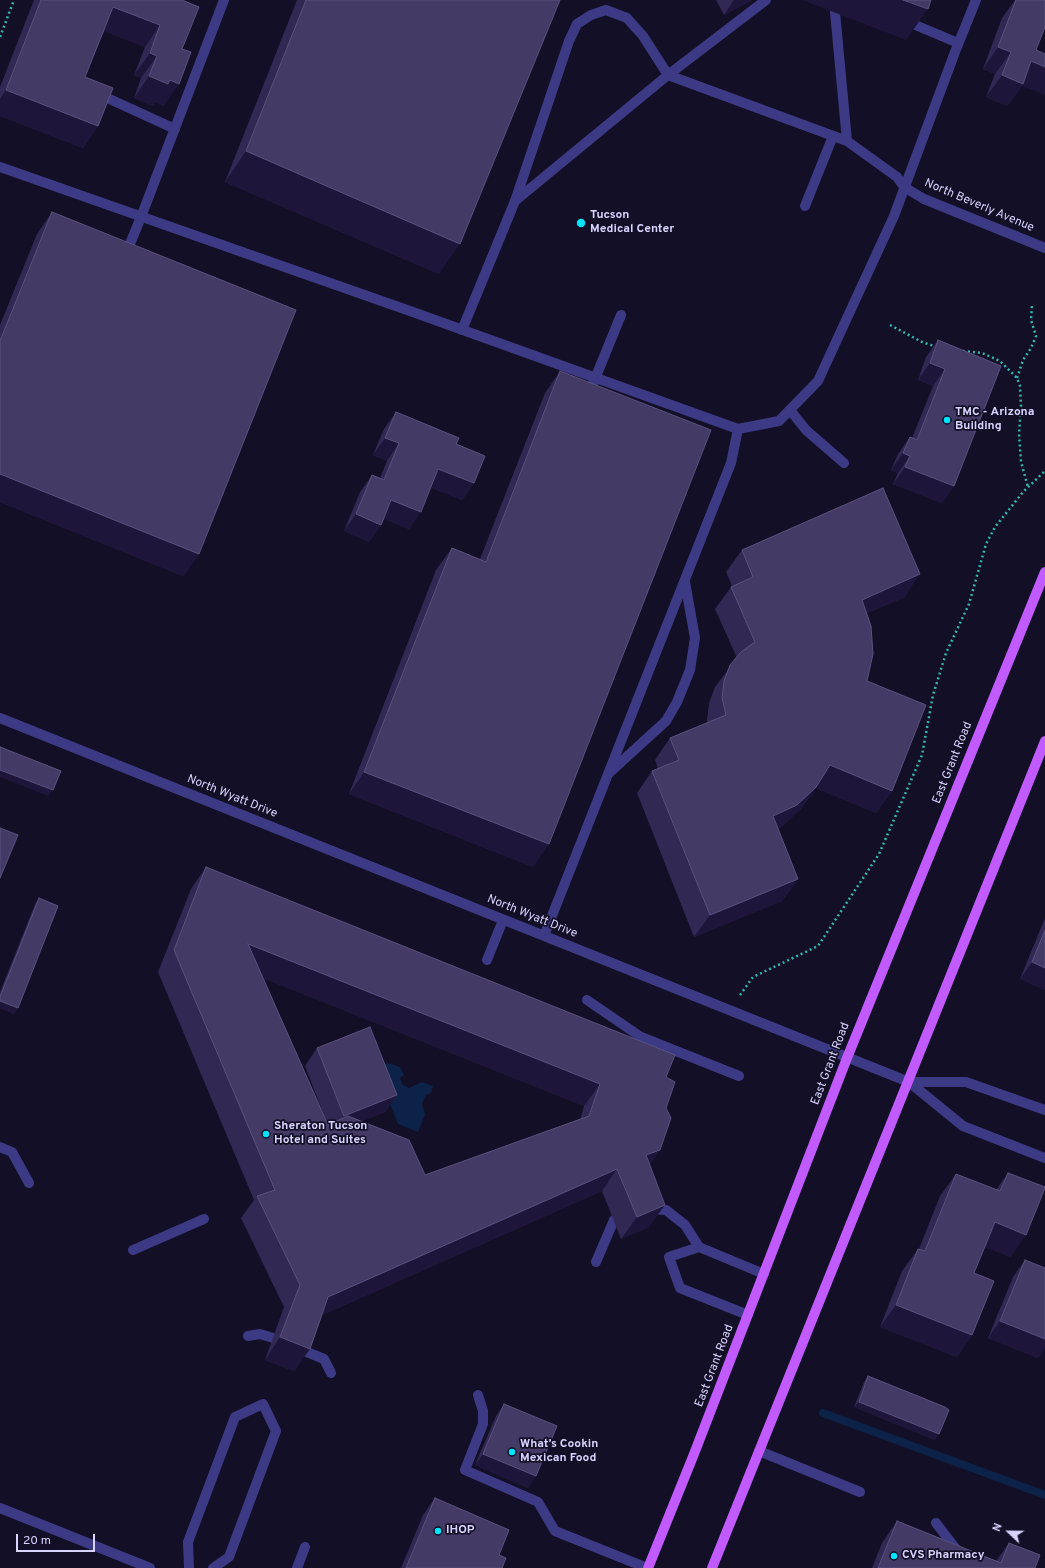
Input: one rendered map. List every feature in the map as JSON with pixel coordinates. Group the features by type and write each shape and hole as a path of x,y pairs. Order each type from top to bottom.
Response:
{"main road":[{"name":"East Grant Road","path":"647,1568 748,1315 847,1058 1045,572"},
{"path":"712,1568 841,1246 909,1082 1045,741"}],"street":[{"path":"121,267 224,0"},
{"path":"515,201 668,75 766,0"},
{"path":"0,167 738,429 779,421 818,381 894,216 958,43 976,0"},
{"path":"462,330 515,201 569,41 577,24 591,15 606,10 627,18 643,36 668,75"},
{"path":"835,12 847,141"},
{"path":"913,24 958,43"},
{"name":"North Beverly Avenue","path":"668,75 847,141 897,177 904,187 924,198 1045,248"},
{"path":"103,96 175,129"},
{"path":"805,206 833,136"},
{"path":"585,404 621,315"},
{"path":"790,410 806,430 844,463"},
{"path":"544,936 731,463 738,429"},
{"path":"609,773 666,721 677,702 690,670 695,638 685,582"},
{"name":"North Wyatt Drive","path":"0,718 909,1082 962,1126 1045,1158"},
{"path":"487,960 503,920"},
{"path":"587,1000 642,1037 739,1076"},
{"path":"909,1082 966,1082 1045,1110"},
{"path":"0,1147 12,1152 28,1183"},
{"path":"642,1209 666,1210 685,1225 699,1248 764,1274"},
{"path":"133,1250 204,1219"},
{"path":"596,1262 614,1220"},
{"path":"699,1248 669,1258 680,1288 748,1315"},
{"path":"248,1336 260,1334 273,1338"},
{"path":"302,1350 324,1359 331,1374"},
{"path":"478,1395 483,1411 483,1424 465,1470 538,1502 555,1531 647,1568"},
{"path":"189,1568 188,1542 235,1417 263,1404 276,1431 229,1557 213,1568"},
{"path":"759,1451 860,1492"},
{"path":"0,1508 150,1568"},
{"path":"936,1523 966,1562 976,1568"},
{"path":"297,1568 305,1547"}],"path":[{"path":"0,37 14,0"},
{"path":"1017,378 1023,360 1031,348 1036,336 1031,320 1032,305"},
{"path":"890,326 922,342 940,348"},
{"path":"957,351 982,353 1000,361 1017,378 1020,386 1021,406 1019,434 1021,462 1028,487"},
{"path":"729,1010 753,977 818,946 879,854 922,755 933,695 946,653 969,604 986,544 995,527 1023,492 1045,472"}],"water":[{"path":"388,1063 400,1067 404,1075 400,1078 403,1085 409,1088 422,1082 433,1086 431,1093 426,1095 422,1104 425,1115 418,1132 398,1124 386,1094 369,1071"}],"building":[{"path":"41,0 182,0 199,7 182,49 191,52 179,84 170,80 168,84 149,76 157,56 150,53 160,25 113,7 85,77 113,88 98,126 6,90"},
{"path":"306,0 560,0 460,244 246,151"},
{"path":"903,0 931,0 928,9"},
{"path":"1016,0 1045,0 1045,27 1036,50 1045,54 1045,67 1031,61 1023,84 1002,75 1011,52 998,47"},
{"path":"52,212 296,310 199,554 0,474 0,341"},
{"name":"TMC - Arizona Building","path":"938,340 1001,366 954,486 905,467 910,456 903,453 910,437 917,440 945,369 930,363"},
{"path":"560,371 711,430 549,844 364,772 452,548 486,562"},
{"path":"396,412 459,438 456,444 485,456 474,483 438,469 421,512 391,500 381,525 356,514 372,475 384,480 399,443 385,438"},
{"path":"883,488 920,574 862,600 871,626 873,654 867,681 926,705 892,791 830,765 816,787 797,805 773,816 798,879 710,915 652,771 679,760 670,738 726,715 722,698 724,681 730,665 741,652 755,642 731,587 753,577 742,550"},
{"path":"0,747 61,771 53,790 0,770"},
{"path":"0,828 18,835 0,878"},
{"name":"Sheraton Tucson Hotel and Suites","path":"206,867 675,1055 666,1077 675,1082 666,1108 671,1118 660,1150 646,1155 665,1205 637,1217 617,1169 328,1297 310,1349 280,1337 300,1285 257,1196 275,1190 174,950","holes":["248,944 600,1084 589,1116 425,1175 409,1140 348,1116 328,1125"]},
{"path":"39,898 58,906 18,1008 0,1001 0,997"},
{"path":"1045,930 1045,968 1032,962"},
{"path":"370,1027 397,1095 344,1116 317,1048"},
{"path":"1008,1173 1045,1188 1026,1235 995,1222 974,1273 994,1281 972,1335 896,1305 918,1249 925,1251 956,1174 1000,1191"},
{"path":"1025,1260 1045,1268 1045,1339 1000,1321"},
{"path":"868,1376 945,1407 949,1410 939,1434 859,1402"},
{"name":"What’s Cookin Mexican Food","path":"504,1404 557,1426 536,1476 483,1454"},
{"name":"IHOP","path":"435,1498 509,1530 499,1555 506,1558 502,1568 406,1568"},
{"path":"897,1521 1001,1563 1009,1543 1040,1555 1035,1568 878,1568"}],"waterway":[{"path":"823,1413 1045,1495"}],"place":[{"name":"Tucson Medical Center","path":"581,223"},
{"name":"TMC - Arizona Building","path":"947,420"},
{"name":"Sheraton Tucson Hotel and Suites","path":"266,1134"},
{"name":"What’s Cookin Mexican Food","path":"512,1452"},
{"name":"IHOP","path":"438,1531"},
{"name":"CVS Pharmacy","path":"894,1556"}]}
